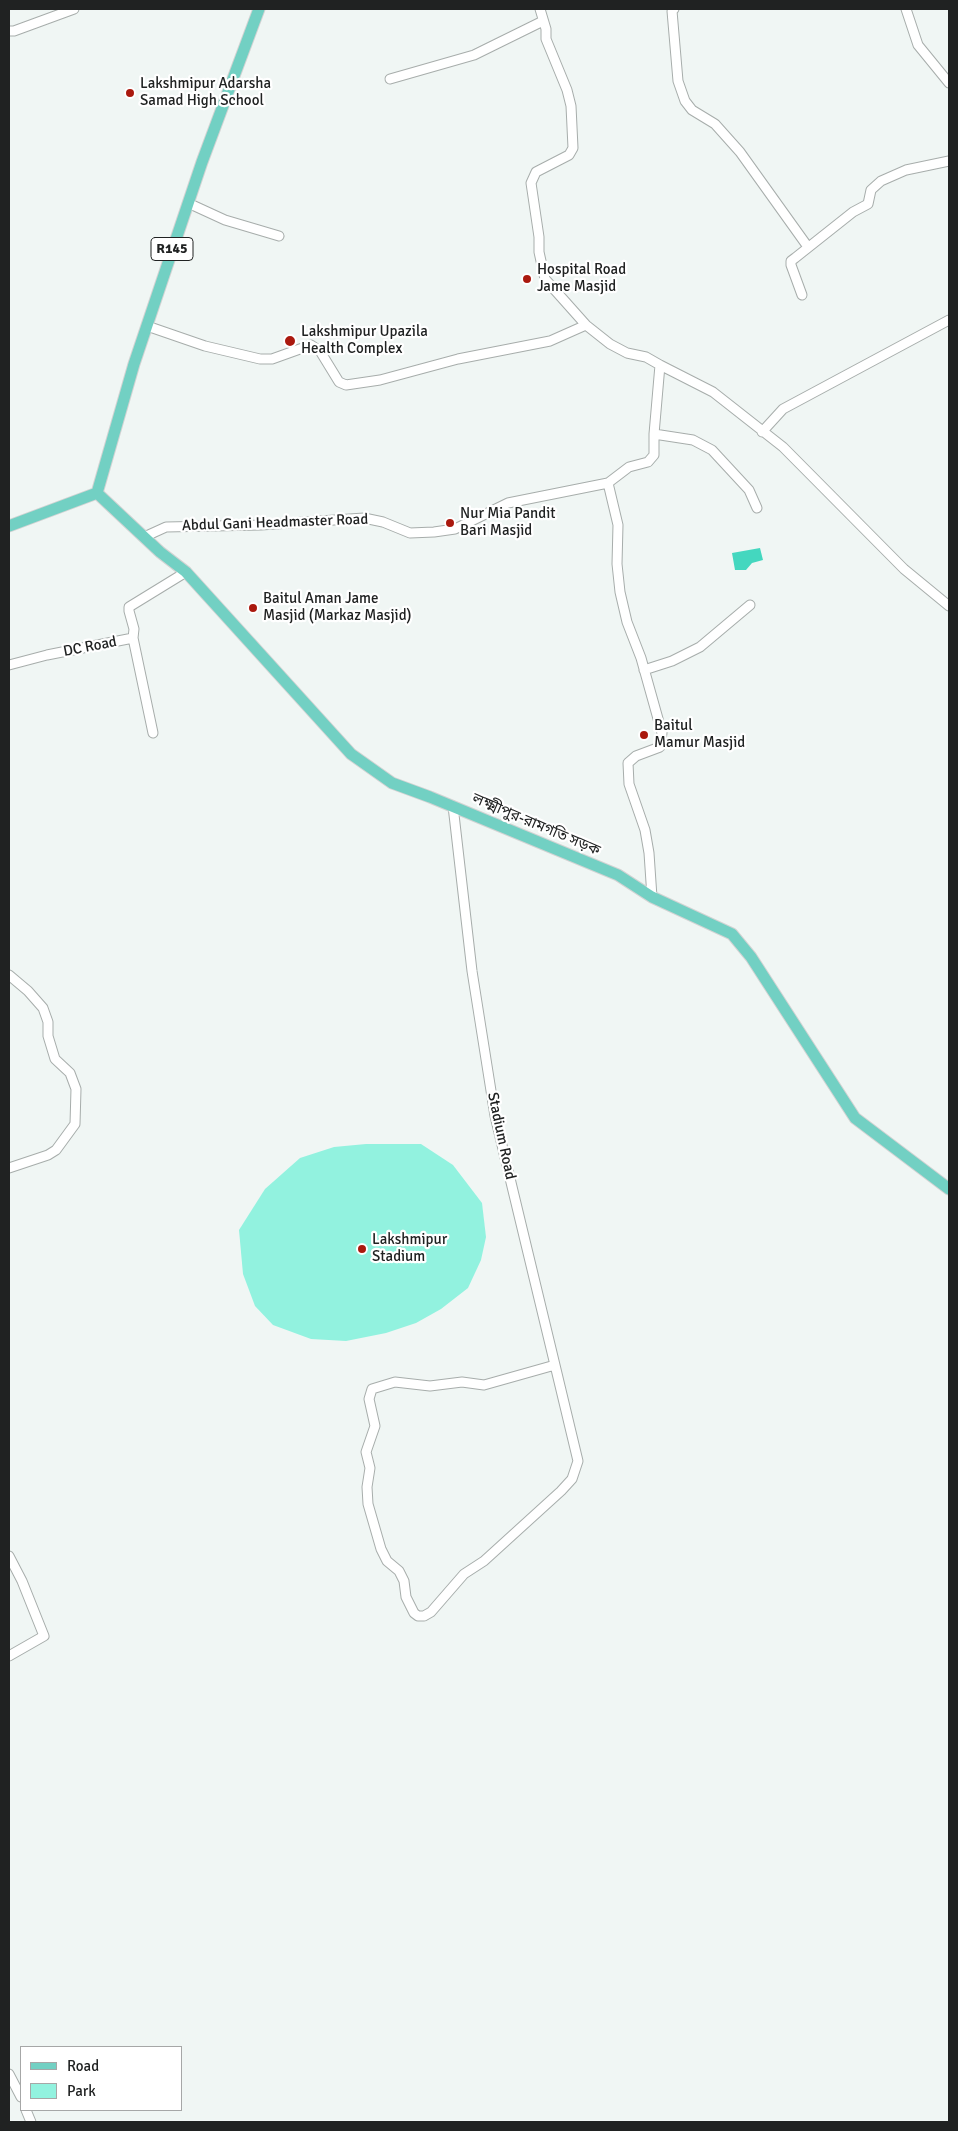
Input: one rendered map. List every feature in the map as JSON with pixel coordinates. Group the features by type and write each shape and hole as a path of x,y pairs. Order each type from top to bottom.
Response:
{"main road":[{"name":"R145","path":"97,493 146,326 188,203 259,9"},
{"path":"9,526 97,493"},
{"name":"লক্ষ্মীপুর-রামগতি সড়ক","path":"97,493 144,537 186,572 351,754 392,783 618,875 652,897 732,934 751,957 854,1118 949,1189"}],"street":[{"path":"9,31 14,31 74,9"},
{"path":"540,9 544,21 546,39 567,90 571,106 574,148 569,155 536,172 531,183 539,237 539,252 545,279 586,325 610,344 627,353 646,357 713,392 740,412 783,447 904,569 949,606"},
{"path":"674,9 672,11 678,82 685,101 692,110 714,124 740,152 808,247"},
{"path":"906,9 918,45 949,83"},
{"path":"390,79 474,55 544,21"},
{"path":"802,295 791,261 853,212 868,204 871,190 880,181 906,170 949,161"},
{"path":"188,203 225,220 279,236"},
{"path":"762,430 783,409 949,320"},
{"path":"146,326 206,346 260,359 272,359 311,345 320,351 339,382 346,385 388,378 458,360 550,341 586,325"},
{"path":"652,897 649,852 645,830 629,784 628,763 636,756 660,747 662,733 644,670 627,622 620,592 618,524 608,483 617,474 629,467 648,462 654,455 660,365"},
{"path":"654,434 693,440 712,450 749,490 757,508"},
{"name":"Abdul Gani Headmaster Road","path":"144,537 166,527 261,525 364,518 383,522 410,533 434,532 455,529 508,503 608,483"},
{"name":"DC Road","path":"9,665 47,655 134,638 129,607 186,572"},
{"path":"644,670 672,661 700,647 750,605"},
{"path":"134,638 153,733"},
{"name":"Stadium Road","path":"452,806 472,971 495,1116 555,1365 578,1461 572,1479 561,1491 484,1561 464,1574 431,1612 424,1616 418,1616 414,1613 406,1598 404,1581 399,1571 387,1560 381,1549 368,1504 367,1487 370,1468 366,1452 375,1426 369,1399 372,1389 395,1382 430,1386 462,1382 484,1386 555,1365"},
{"path":"9,975 28,991 43,1008 48,1022 48,1036 55,1059 70,1073 76,1089 75,1124 56,1150 48,1155 9,1168"},
{"path":"9,1556 22,1581 44,1636 9,1656"},
{"path":"9,2074 20,2094"}],"green space":[{"name":"Lakshmipur Stadium","path":"366,1144 421,1144 453,1165 482,1203 486,1237 481,1260 468,1288 441,1309 416,1323 386,1333 346,1341 311,1339 273,1325 255,1306 243,1274 239,1230 265,1189 300,1158 334,1147"}],"shaded area":[{"path":"760,548 763,560 752,563 746,570 735,570 732,553"}],"place":[{"name":"Lakshmipur Adarsha Samad High School","path":"130,93"},
{"name":"Hospital Road Jame Masjid","path":"527,279"},
{"name":"Lakshmipur Upazila Health Complex","path":"290,341"},
{"name":"Nur Mia Pandit Bari Masjid","path":"450,523"},
{"name":"Baitul Aman Jame Masjid (Markaz Masjid)","path":"253,608"},
{"name":"Baitul Mamur Masjid","path":"644,735"},
{"name":"Lakshmipur Stadium","path":"362,1249"}]}
